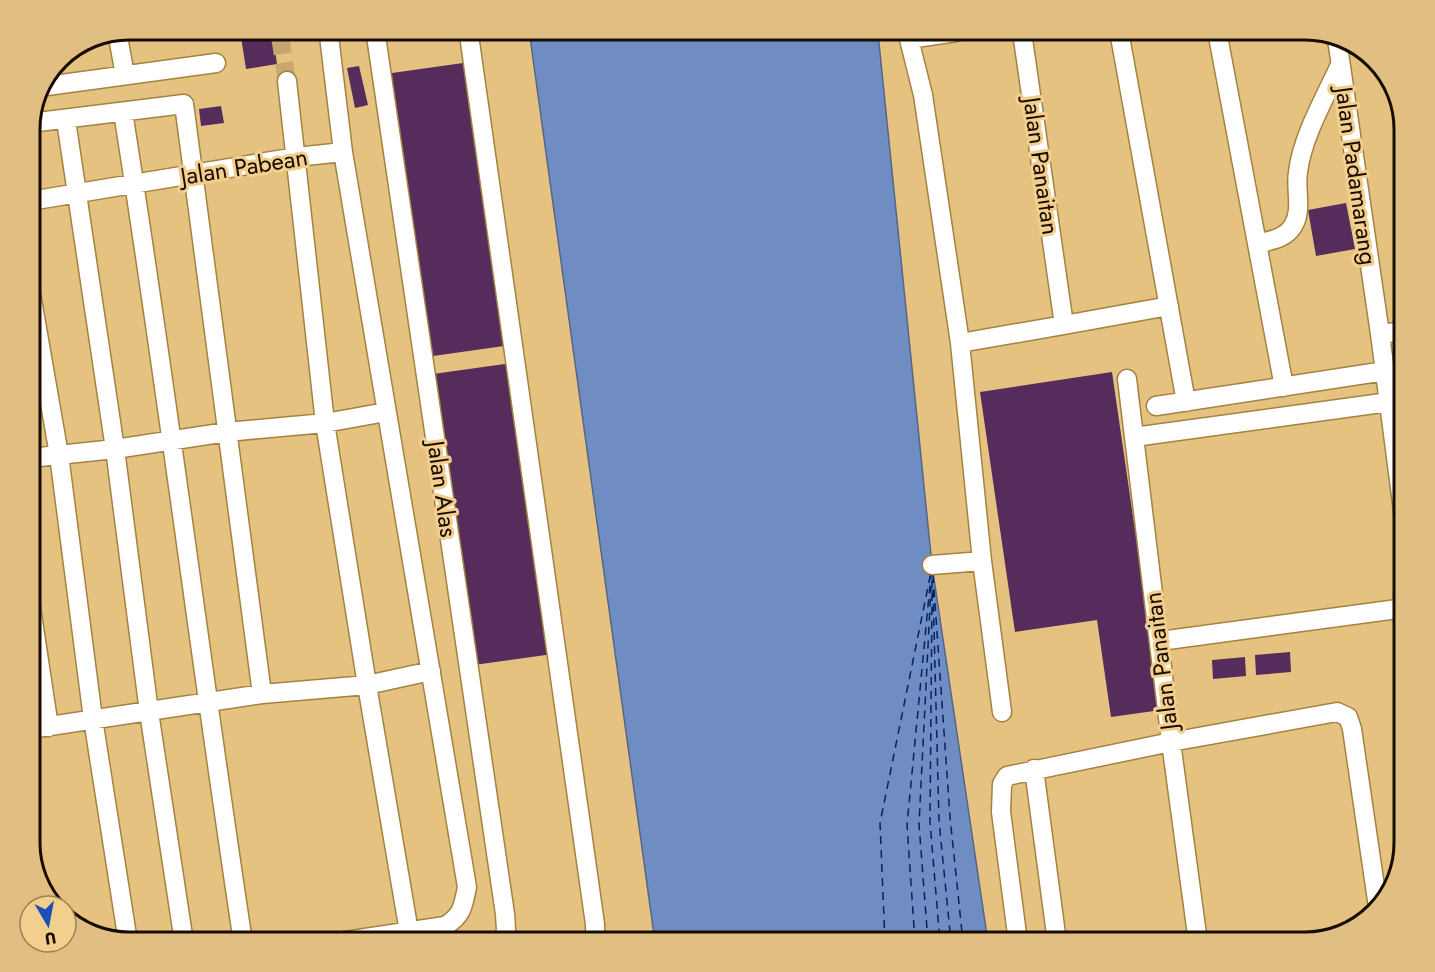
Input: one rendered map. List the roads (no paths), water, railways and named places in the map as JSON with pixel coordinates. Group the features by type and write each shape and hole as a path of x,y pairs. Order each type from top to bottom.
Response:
{"lane":[{"name":"Jalan Pabean","path":"41,199 296,157 343,152 329,40"},
{"name":"Jalan Alas","path":"377,40 505,914 506,932"},
{"path":"470,40 595,932"},
{"path":"910,40 923,95 960,343 982,561 1002,712"},
{"name":"Jalan Panaitan","path":"1023,40 1064,325"},
{"path":"1121,40 1186,402"},
{"path":"1219,40 1284,387"},
{"path":"119,41 125,75"},
{"name":"Jalan Padamarang","path":"1337,46 1394,441"},
{"path":"53,85 216,63"},
{"path":"1257,244 1282,237 1294,225 1299,207 1297,175 1301,153 1340,65"},
{"path":"287,81 325,423 409,932 445,926 456,919 463,908 467,887 343,152"},
{"path":"41,122 184,104 262,694"},
{"path":"123,112 173,440 207,703 241,932"},
{"path":"66,120 115,449 149,712 182,932"},
{"path":"960,343 1169,306"},
{"path":"1380,334 1394,332"},
{"path":"41,354 58,455 93,719 126,932"},
{"path":"1156,406 1385,371"},
{"name":"Jalan Panaitan","path":"1127,379 1197,932"},
{"path":"1134,437 1389,402"},
{"path":"41,457 115,449 227,432 325,423 386,412"},
{"path":"932,565 982,561"},
{"path":"1160,641 1394,609"},
{"path":"41,728 262,694 367,685 431,671"},
{"path":"41,674 49,727"},
{"path":"1017,932 1000,795 1006,776 1171,742 1337,712 1348,717 1376,896"},
{"path":"1034,769 1057,932"}],"water":[{"path":"530,40 879,40 932,565 987,932 654,932"}],"tunnel":[{"path":"281,40 287,81"}]}
